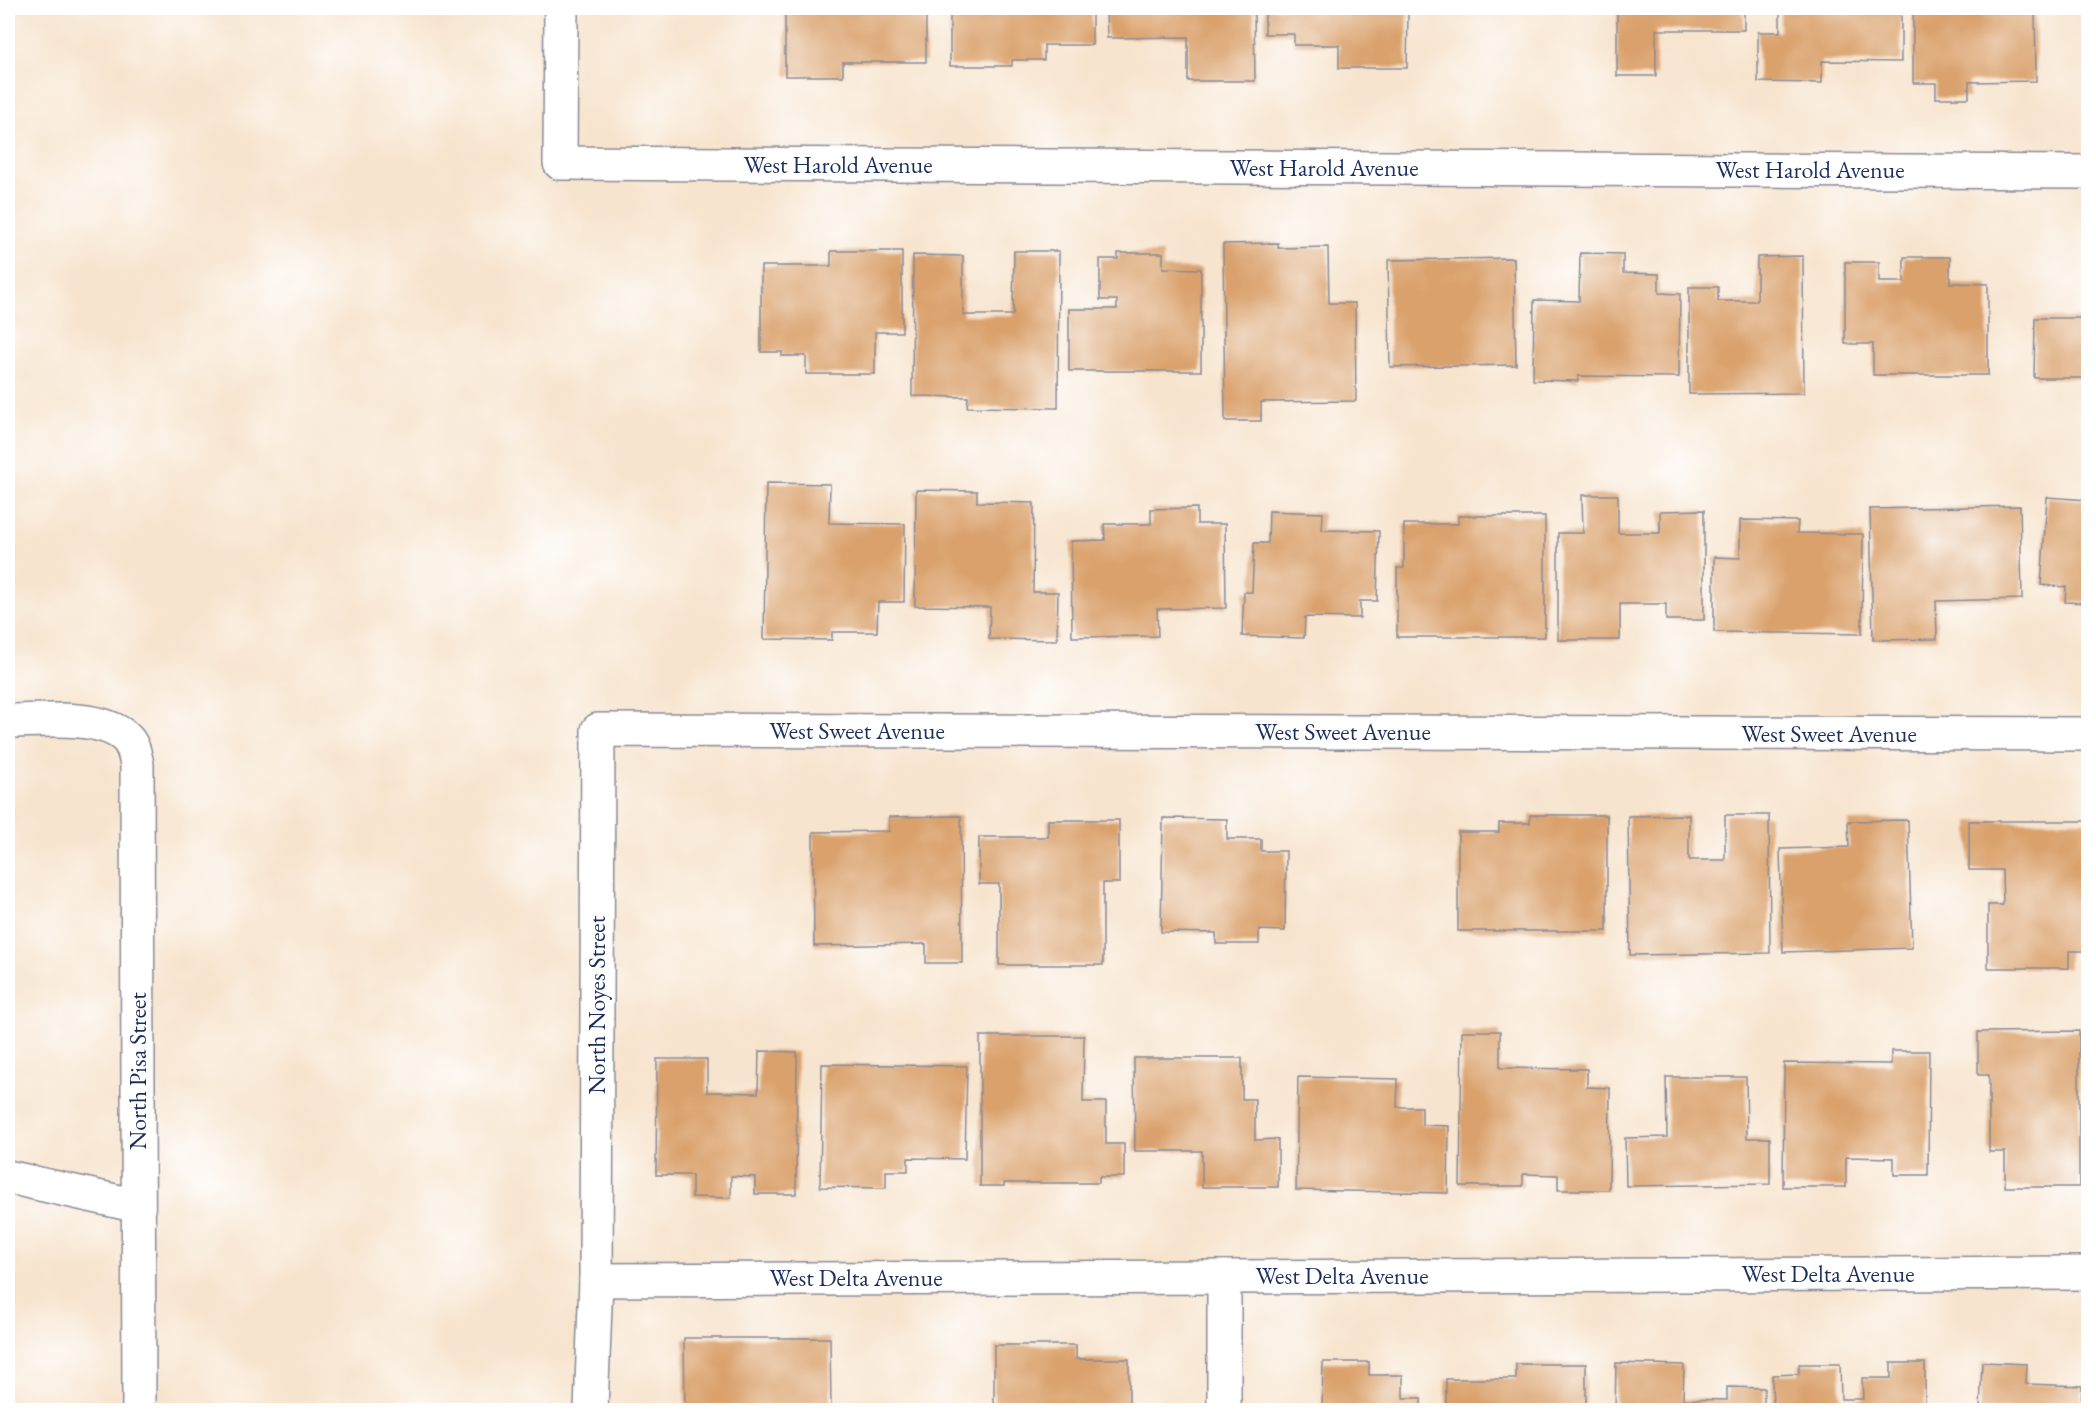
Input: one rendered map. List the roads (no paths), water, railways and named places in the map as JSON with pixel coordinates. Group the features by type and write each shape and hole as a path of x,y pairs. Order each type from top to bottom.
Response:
{"street":[{"name":"West Harold Avenue","path":"561,8 560,163 2088,172"},
{"name":"North Pisa Street","path":"8,721 78,722 103,725 124,736 134,749 137,765 139,1410"},
{"name":"West Sweet Avenue","path":"598,730 2088,734"},
{"name":"North Noyes Street","path":"591,1410 596,1280 598,730"},
{"path":"8,1177 138,1206"},
{"name":"West Delta Avenue","path":"596,1280 2088,1273"},
{"path":"1224,1277 1224,1410"}]}
